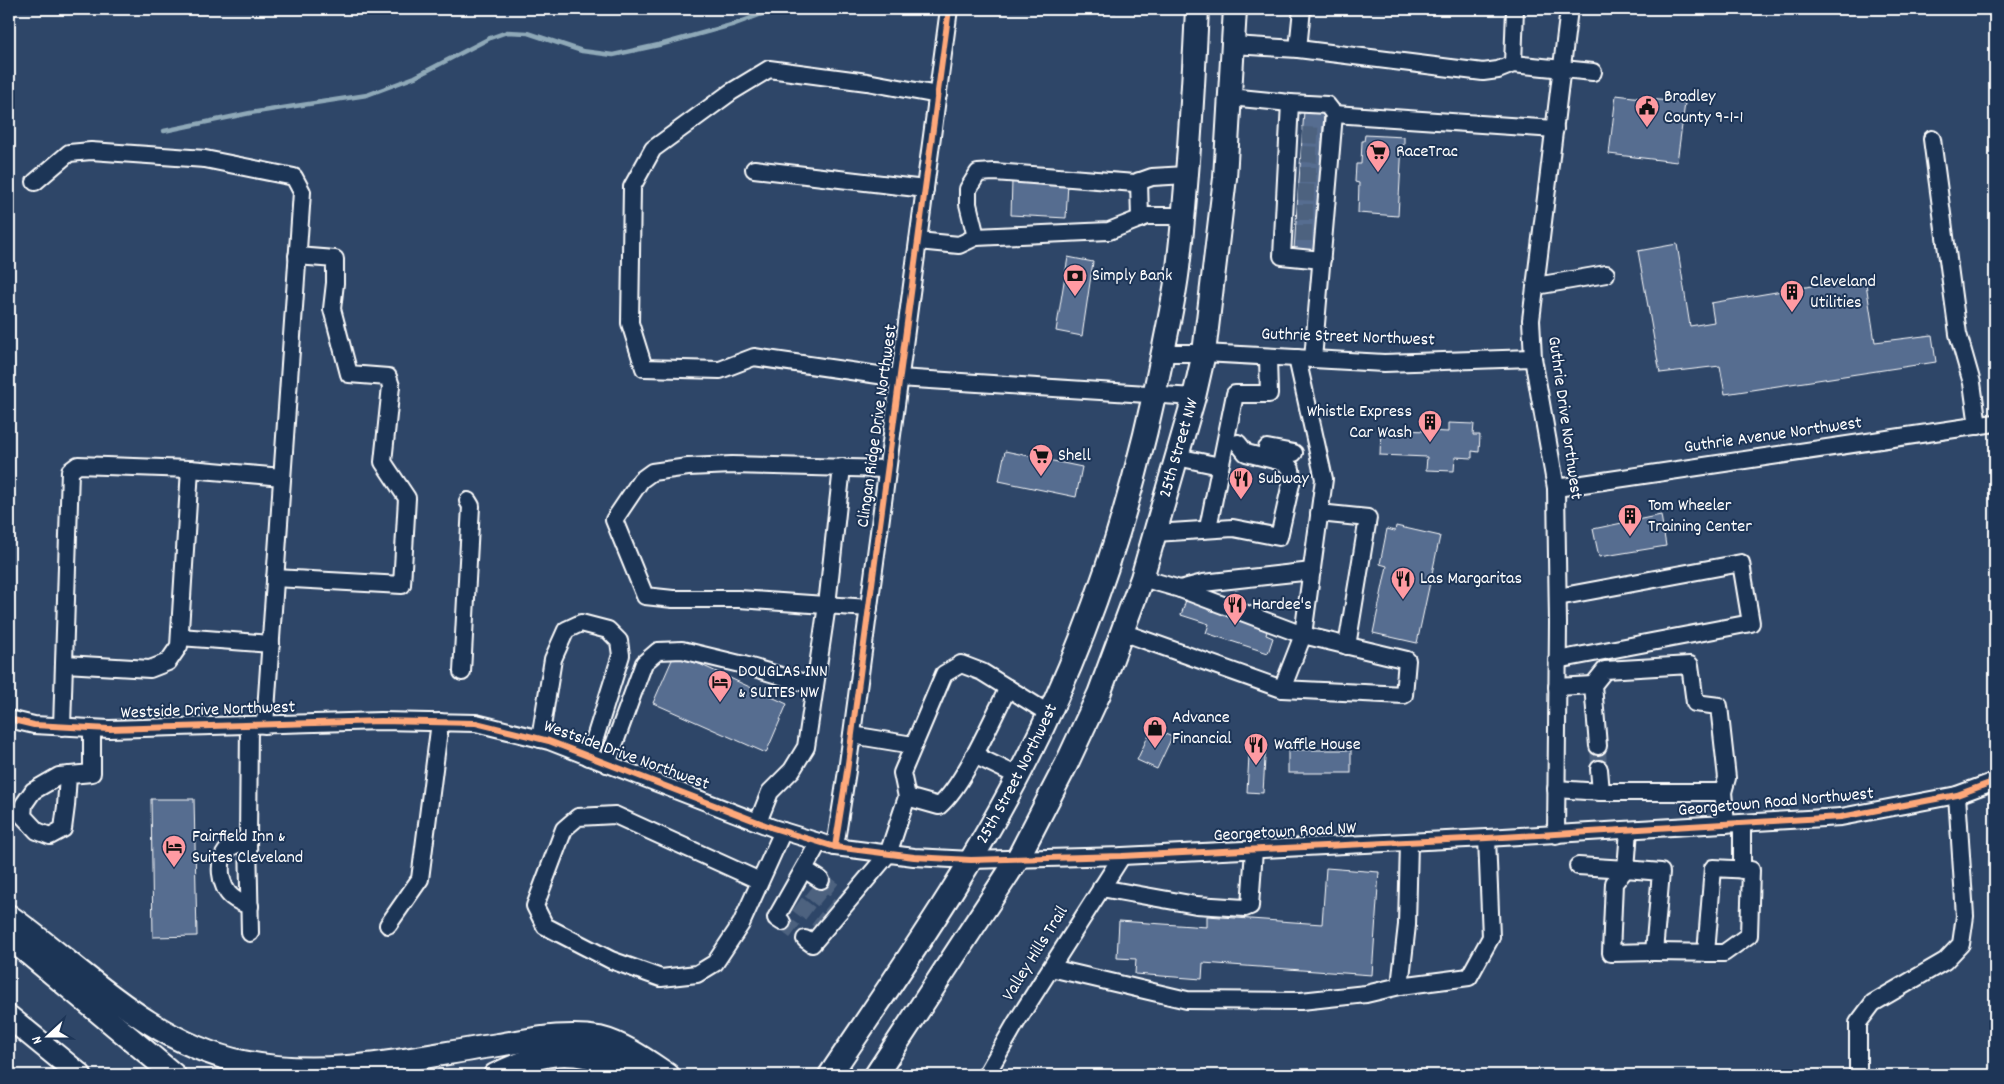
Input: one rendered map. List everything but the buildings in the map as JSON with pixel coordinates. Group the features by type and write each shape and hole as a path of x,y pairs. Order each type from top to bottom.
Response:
{"highway":[{"name":"25th Street NW","path":"1101,587 1136,468 1155,394 1178,270 1197,9"},
{"name":"25th Street NW","path":"1017,860 1066,765 1099,694 1142,578 1194,397 1204,353 1225,178 1235,9"},
{"name":"25th Street Northwest","path":"830,1075 993,824 1048,714 1101,587"},
{"path":"876,1075 1017,860"},
{"path":"9,916 140,1018 193,1046 242,1062 294,1069 358,1067 562,1036 599,1038 633,1052 668,1075"},
{"path":"9,937 174,1075"},
{"path":"9,1017 80,1075"},
{"path":"495,1075 526,1060 559,1053 594,1058 637,1075"}],"street":[{"name":"Clingan Ridge Drive Northwest","path":"836,847 949,9"},
{"path":"1298,49 1302,9"},
{"path":"1513,64 1515,9"},
{"name":"Guthrie Drive Northwest","path":"1556,835 1558,597 1556,488 1533,358 1531,320 1569,9"},
{"path":"1232,45 1298,49 1483,72 1498,70 1513,64 1593,72"},
{"path":"938,95 867,82 769,69 731,92 653,149 632,187 630,323 644,368 720,370 754,357 899,378 1194,397"},
{"path":"1230,97 1327,105 1334,114 1555,129"},
{"path":"1290,103 1295,135 1291,212 1289,233 1282,256 1322,260"},
{"path":"1282,689 1303,635 1324,479 1315,440 1305,359 1322,260 1320,233 1326,155 1328,136 1334,114"},
{"path":"1932,139 1958,334 1972,383 1978,426"},
{"path":"35,182 69,154 91,151 204,159 294,177 302,192 266,725"},
{"path":"754,169 925,189"},
{"path":"976,237 968,204 968,189 978,173 994,172 1135,183 1152,176 1186,174"},
{"path":"1139,181 1140,219"},
{"path":"918,241 959,245 976,237 1109,231 1147,216 1183,216"},
{"path":"275,578 402,585 407,498 383,462 391,386 388,377 349,374 332,309 335,259 297,256"},
{"path":"1536,286 1606,274"},
{"name":"Guthrie Street Northwest","path":"1162,353 1204,353 1384,363 1533,358"},
{"path":"1208,528 1220,466 1231,441 1235,394 1269,394 1268,356"},
{"name":"Guthrie Avenue Northwest","path":"1556,488 1995,423"},
{"path":"1290,458 1315,440"},
{"path":"1231,441 1290,458"},
{"path":"1177,458 1220,466"},
{"path":"1155,533 1208,528 1233,528 1279,537 1292,479 1290,458"},
{"path":"62,726 70,471 78,465 190,470 282,477"},
{"path":"869,608 739,599 673,599 645,596 614,520 641,480 652,472 732,465 887,469"},
{"path":"758,822 770,792 792,770 806,746 827,605 842,467"},
{"path":"65,664 150,669 168,662 179,646 190,470"},
{"path":"462,672 471,506 468,500"},
{"path":"1320,513 1368,518 1347,646"},
{"path":"1558,597 1741,563 1751,623 1558,660"},
{"path":"1180,589 1203,584 1312,570"},
{"path":"1122,632 1282,689 1404,695 1407,660 1303,635 1180,589 1142,578"},
{"path":"540,739 553,659 566,630 581,623 608,630 620,641 621,655 589,757"},
{"path":"180,637 271,644"},
{"path":"607,764 644,663 658,651 682,650 744,664 815,686"},
{"path":"805,939 812,944 824,924 840,904 888,854 906,797 902,773 944,674 961,664 982,672 1048,714"},
{"path":"1598,746 1593,685 1605,670 1690,665 1695,703 1719,706 1727,778 1723,792 1734,823 1742,870"},
{"path":"1557,687 1593,685"},
{"path":"906,797 939,806 949,798 974,755 1008,688"},
{"name":"Westside Drive Northwest","path":"9,719 34,725 92,728 381,721 476,723 540,739 758,822 836,847 914,858 1017,860"},
{"path":"388,926 420,879 440,722"},
{"path":"249,725 248,841 250,933"},
{"path":"68,775 92,773 92,728"},
{"path":"852,735 914,746"},
{"path":"974,755 1018,776"},
{"path":"1599,769 1601,792"},
{"name":"Georgetown Road Northwest","path":"1556,835 1840,816 1957,795 1995,780"},
{"path":"1556,789 1601,792 1723,792"},
{"path":"1858,1075 1858,1022 1873,1003 1945,961 1961,944 1965,916 1957,795"},
{"path":"760,881 616,815 578,817 564,829 535,906 545,926 611,960 661,978 697,974 716,963 741,924 783,830"},
{"path":"1629,830 1626,869 1614,883 1611,953 1654,952 1706,953 1724,953 1748,935 1751,870 1713,868 1706,953"},
{"name":"Georgetown Road NW","path":"1017,860 1556,835"},
{"path":"1051,968 1187,1000 1300,1001 1366,994 1400,986 1469,977 1491,937 1487,838"},
{"path":"248,841 229,848 224,855 221,865 224,887 232,897 250,906"},
{"path":"782,922 776,918 808,880 819,842"},
{"path":"1400,986 1407,926 1409,842"},
{"path":"1101,888 1196,905 1245,908 1250,906 1254,850"},
{"name":"Valley Hills Trail","path":"986,1075 1122,856"},
{"path":"1578,866 1661,872 1654,952"}],"waterway":[{"path":"164,131 250,113 367,95 415,77 490,38 507,32 528,33 582,51 613,55 663,44 735,24 775,9"}],"tunnel":[{"path":"1302,135 1323,136"},
{"path":"1301,154 1321,155"},
{"path":"1300,175 1320,175"},
{"path":"1298,192 1319,193"},
{"path":"1297,212 1318,212"},
{"path":"1296,233 1317,233"},
{"path":"1598,746 1599,769"},
{"path":"821,880 841,895"},
{"path":"810,890 831,907"},
{"path":"797,904 821,922"},
{"path":"782,922 805,939"}],"cycle path":[{"path":"835,847 847,771 949,9"},
{"path":"9,719 34,725 109,729 381,721 476,723 549,741 773,828 835,847 914,857 971,860 1122,856 1487,838 1841,817 1957,795 1995,781"}],"place":[{"name":"Bradley County 9-1-1","path":"1647,128"},
{"name":"RaceTrac","path":"1378,173"},
{"name":"Simply Bank","path":"1075,297"},
{"name":"Cleveland Utilities","path":"1792,313"},
{"name":"Whistle Express Car Wash","path":"1430,443"},
{"name":"Shell","path":"1041,477"},
{"name":"Subway","path":"1241,500"},
{"name":"Tom Wheeler Training Center","path":"1630,537"},
{"name":"Las Margaritas","path":"1403,600"},
{"name":"Hardee's","path":"1235,626"},
{"name":"DOUGLAS INN & SUITES NW","path":"720,703"},
{"name":"Advance Financial","path":"1155,749"},
{"name":"Waffle House","path":"1256,766"},
{"name":"Fairfield Inn & Suites Cleveland","path":"174,868"}]}
